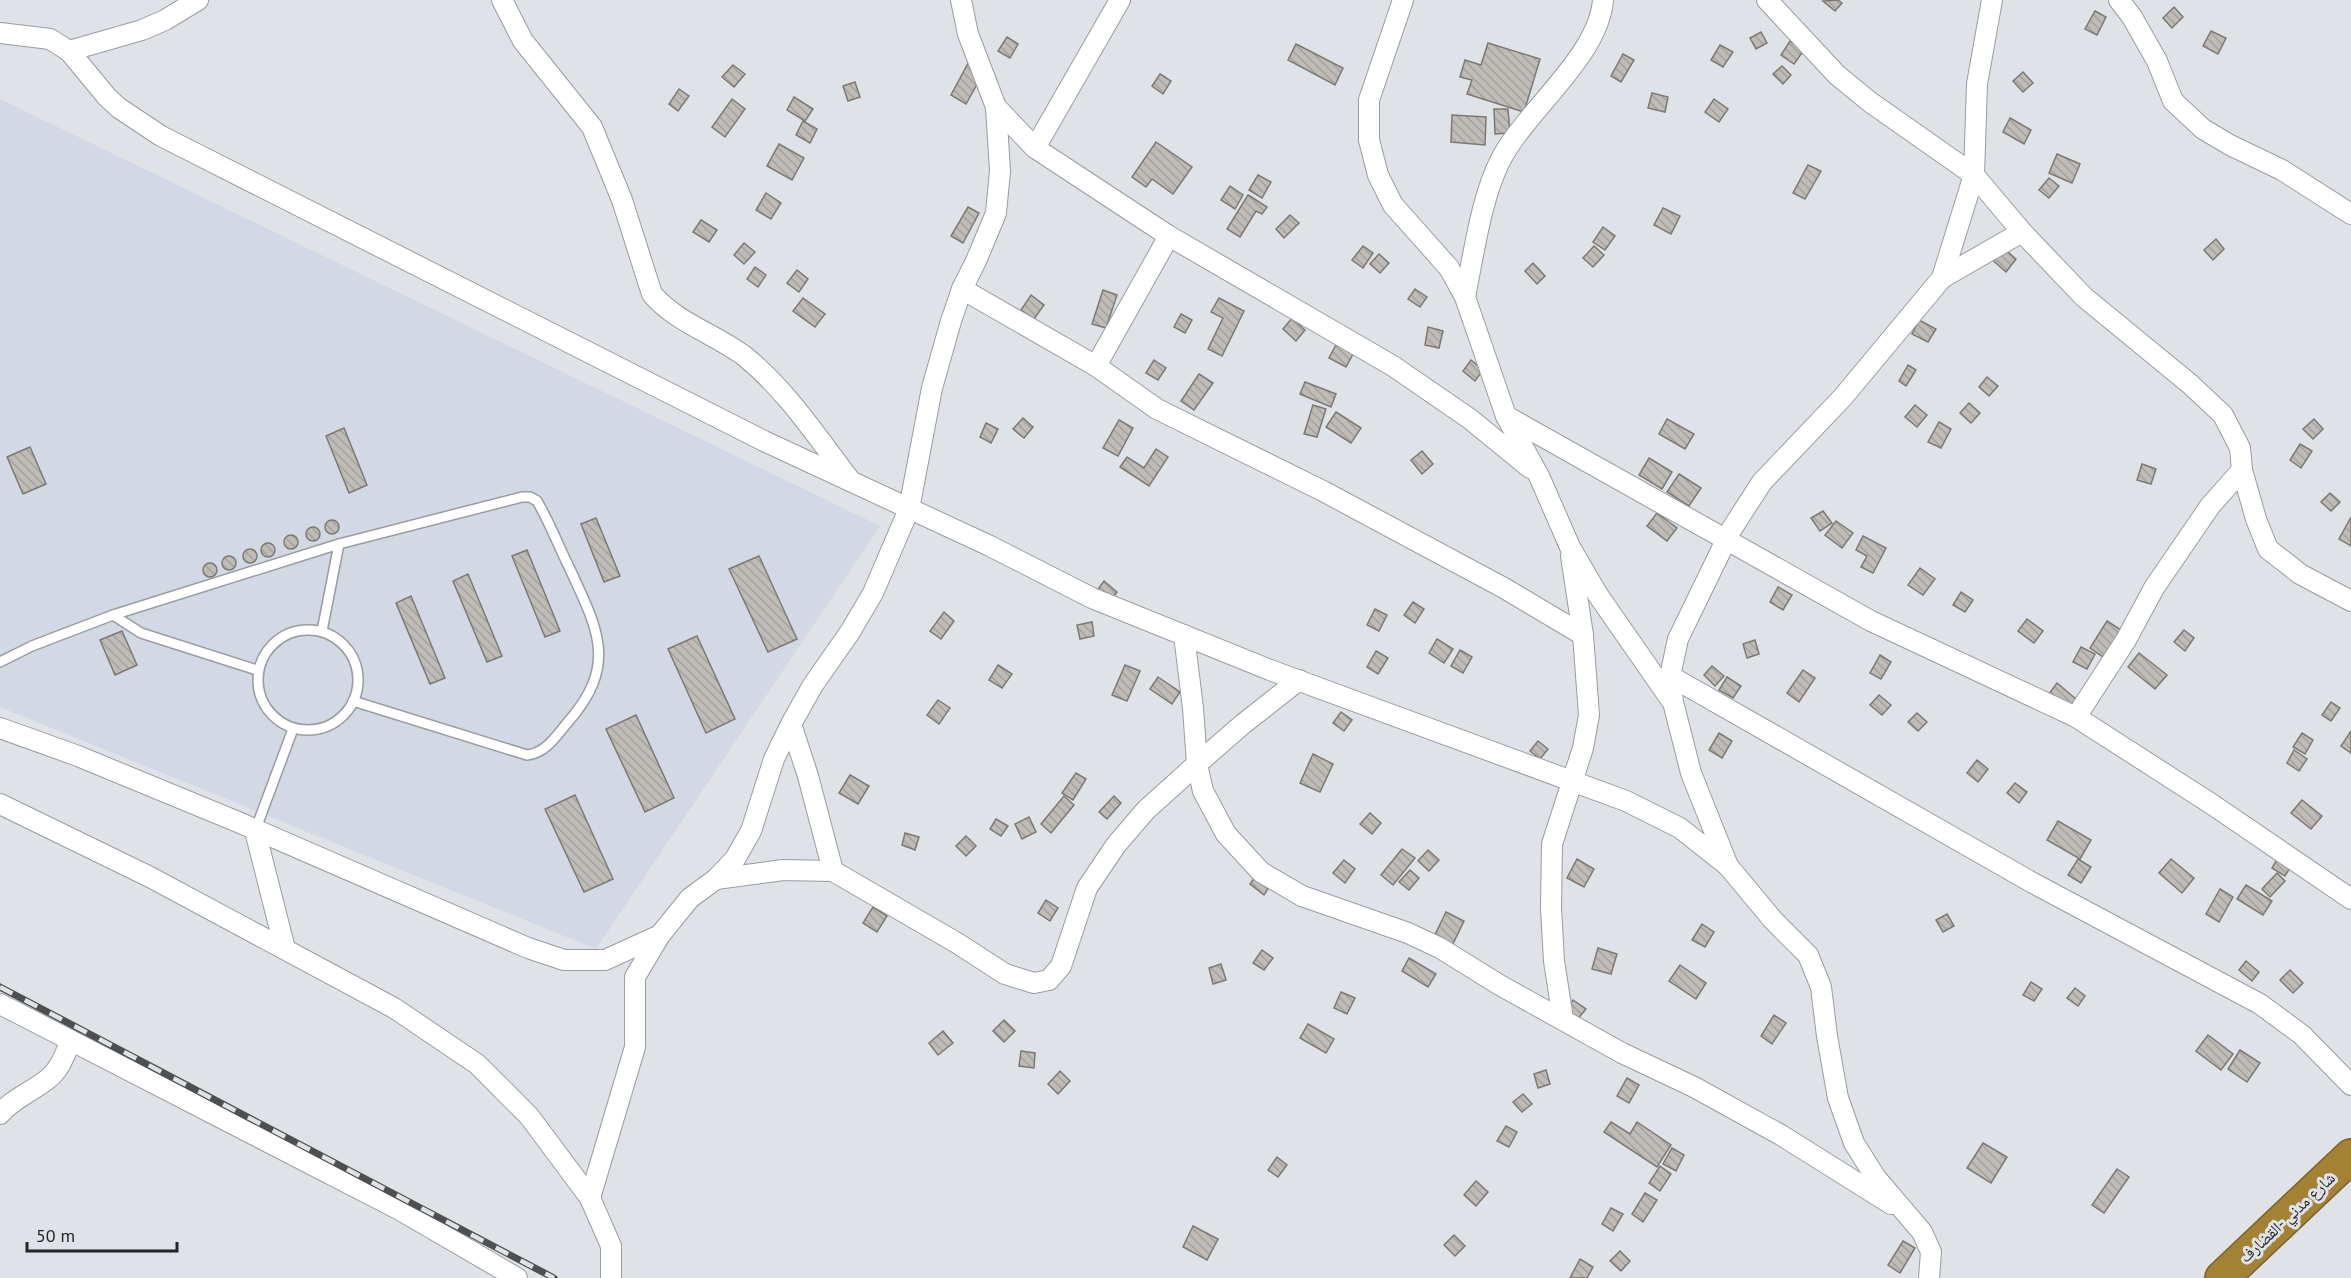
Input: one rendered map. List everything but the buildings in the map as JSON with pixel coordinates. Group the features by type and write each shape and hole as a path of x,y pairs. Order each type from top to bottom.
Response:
{"highway":[{"name":"شارع مدني -القضارف","path":"2222,1278 2351,1156"}],"street":[{"path":"69,51 142,30 165,20 198,0"},
{"path":"502,0 523,41 592,127 622,200 652,294 663,306 687,324 741,354 774,383 852,482"},
{"path":"590,1198 635,1047 635,977 660,935 690,898 716,879 735,859 751,831 774,759 791,724 813,685 850,632 873,593 909,509 932,388 962,289 996,213 1000,171 996,107 968,34 961,0"},
{"path":"1035,148 1120,0"},
{"path":"1403,0 1370,100 1369,140 1378,175 1394,205 1449,268 1465,297 1506,416 1539,476 1570,547 1604,603 1673,702"},
{"path":"1465,297 1482,216 1490,188 1505,152 1565,75 1599,23 1603,0"},
{"path":"1767,0 1837,75 1870,102 1974,175 2022,232 2084,297 2190,384 2223,415 2240,448 2242,470 2256,519 2268,549 2300,574 2351,601"},
{"path":"1942,278 1974,175 1977,84 1992,0"},
{"path":"2119,0 2132,17 2157,61 2173,101 2196,122 2230,145 2282,170 2351,214"},
{"path":"0,33 50,39 69,51 107,97 141,125 160,136 508,313 852,482 990,546 1092,598 1299,680 1626,801 1680,828 1728,866 1773,920 1808,955 1821,987 1838,1098 1854,1143 1876,1178 1922,1232 1931,1252 1929,1278"},
{"path":"996,107 1035,148 1169,236 1393,366 1470,419 1539,476"},
{"path":"1728,866 1691,773 1673,702 1670,676 1678,639 1727,539 1762,482 1843,397 1942,278 2022,232"},
{"path":"1095,366 1169,236"},
{"path":"962,289 1095,366 1157,408 1384,524 1504,588 1583,635"},
{"path":"1506,416 1871,621 2076,717 2210,803 2351,898"},
{"path":"2076,717 2126,640 2160,579 2210,506 2242,470"},
{"path":"1563,1019 1554,961 1551,908 1552,844 1583,748 1589,715 1583,635 1570,547"},
{"path":"1184,635 1197,764 1203,791 1226,834 1261,872 1302,896 1408,933 1440,948 1498,984 1622,1053 1694,1087 1781,1135 1907,1214"},
{"path":"1670,676 2033,883 2260,1004 2302,1035 2351,1085"},
{"path":"716,879 783,870 833,871 957,943 1005,974 1034,983 1050,980 1061,966 1087,888 1116,845 1146,810 1197,764 1299,680"},
{"path":"791,724 805,766 833,871"},
{"path":"0,728 78,756 528,948 564,960 605,960 660,935"},
{"path":"0,804 150,877 394,1008 477,1064 529,1116 590,1198 611,1246 611,1278"},
{"path":"255,831 285,949"},
{"path":"0,1004 400,1210 517,1278"},
{"path":"0,1114 6,1107 58,1069 71,1041"}],"lane":[{"path":"0,662 32,646 113,615 339,544 522,497 530,497 537,501 592,617 598,641 599,666 594,683 582,706 551,742 538,753 527,755 353,701"},
{"path":"322,631 339,544"},
{"path":"113,615 141,633 257,670"},
{"path":"305,628 322,631 339,639 351,654 358,673 353,701 338,719 322,728 292,729 282,723 266,706 258,683 257,670 263,655 273,644 288,634 305,628"},
{"path":"255,831 292,729"}],"shaded area":[{"path":"0,99 880,526 596,949 0,707"}],"railway":[{"path":"0,987 554,1278"}]}
